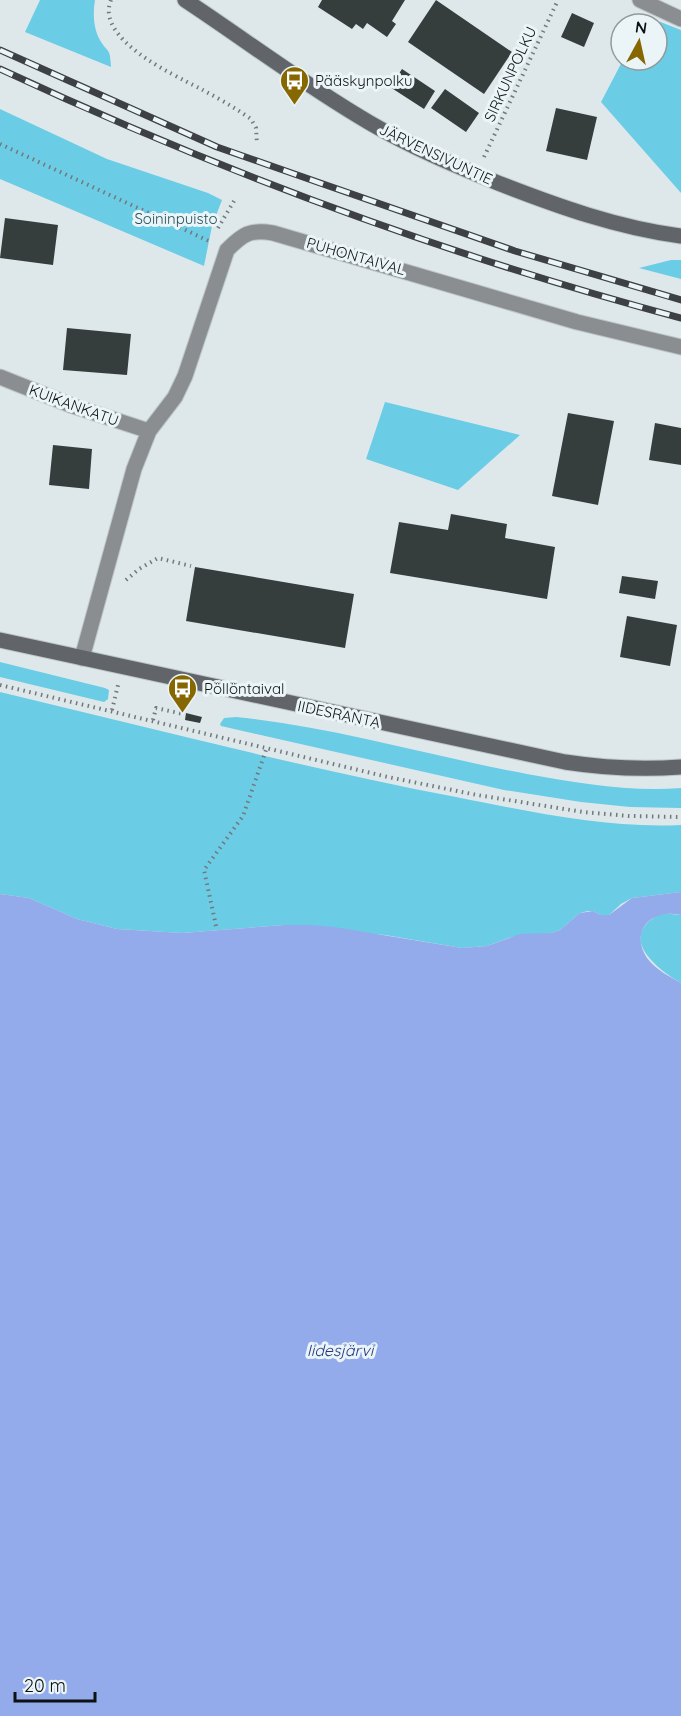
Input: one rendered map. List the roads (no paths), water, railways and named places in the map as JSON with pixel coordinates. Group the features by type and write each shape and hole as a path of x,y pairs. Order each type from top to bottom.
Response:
{"main road":[{"name":"JÄRVENSIVUNTIE","path":"185,0 309,85 370,123 419,149 545,201 609,221 681,236"},
{"name":"IIDESRANTA","path":"0,640 565,762 607,768 648,770 681,767"}],"street":[{"path":"640,0 681,20"},
{"name":"PUHONTAIVAL","path":"148,431 175,397 185,376 227,250 241,236 257,231 308,242 577,322 681,347"},
{"name":"KUIKANKATU","path":"0,377 81,409 148,431"},
{"path":"82,658 134,468 148,431"}],"water":[{"name":"Iidesjärvi","path":"681,892 681,915 670,914 653,918 642,931 641,939 647,958 663,972 681,983 681,1716 0,1716 0,894 29,898 77,919 117,929 182,933 310,925 462,948 487,946 520,934 551,933 560,930 580,913 593,911 601,915 609,915 632,898"}],"railway":[{"path":"0,50 217,147 515,251 681,300"},
{"path":"0,69 166,142 335,208 507,267 681,318"}],"place":[{"name":"Pääskynpolku","path":"294,106"},
{"name":"Pöllöntaival","path":"183,714"}],"park label":[{"name":"Soininpuisto","path":"176,218"}]}
